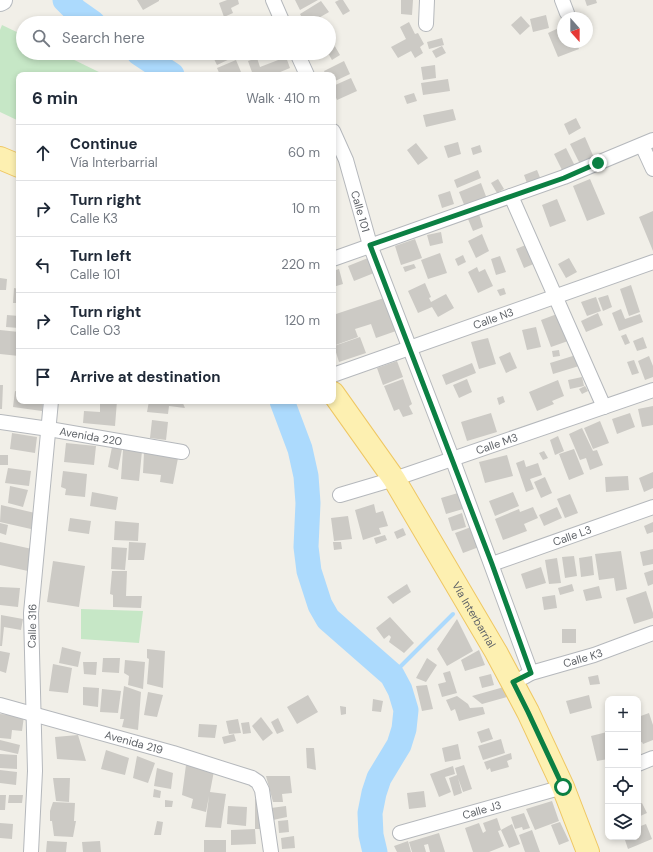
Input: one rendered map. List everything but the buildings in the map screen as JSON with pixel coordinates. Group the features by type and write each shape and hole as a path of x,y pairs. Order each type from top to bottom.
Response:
{"main road":[{"path":"0,158 16,165"},
{"name":"Vía Interbarrial","path":"336,397 394,479 522,678 528,712 563,787 588,852"}],"street":[{"path":"273,0 281,16"},
{"path":"426,24 427,0"},
{"path":"300,60 306,72"},
{"name":"Calle 101","path":"336,138 346,160 370,245 492,564 522,678"},
{"path":"336,258 564,178 648,143 653,169"},
{"path":"511,196 604,407"},
{"name":"Calle N3","path":"336,374 556,298 653,262"},
{"name":"Calle M3","path":"340,494 394,479 653,390"},
{"name":"Calle 316","path":"31,852 34,771 31,613 51,404"},
{"name":"Avenida 220","path":"0,422 182,452"},
{"name":"Calle L3","path":"492,564 651,511"},
{"name":"Calle K3","path":"522,678 594,655 653,633"},
{"name":"Avenida 219","path":"0,705 33,713 235,771 252,778 258,782 262,790 271,852"},
{"path":"641,763 653,758"},
{"name":"Calle J3","path":"400,833 563,787"}],"green space":[{"path":"2,25 16,32 16,60 74,60 99,72 16,72 16,120 0,112 0,30"},
{"path":"81,609 143,611 139,643 81,639"}],"waterway":[{"path":"65,0 83,16"},
{"path":"150,60 168,72"},
{"path":"283,404 300,449 306,476 308,503 306,547 309,571 320,605 328,619 392,675 400,690 406,710 404,729 399,745 379,778 374,793 370,813 371,835 375,852"},
{"path":"392,675 453,614"}],"route":[{"path":"563,787 513,682 531,673 492,564 370,245 564,178 598,163"}]}
